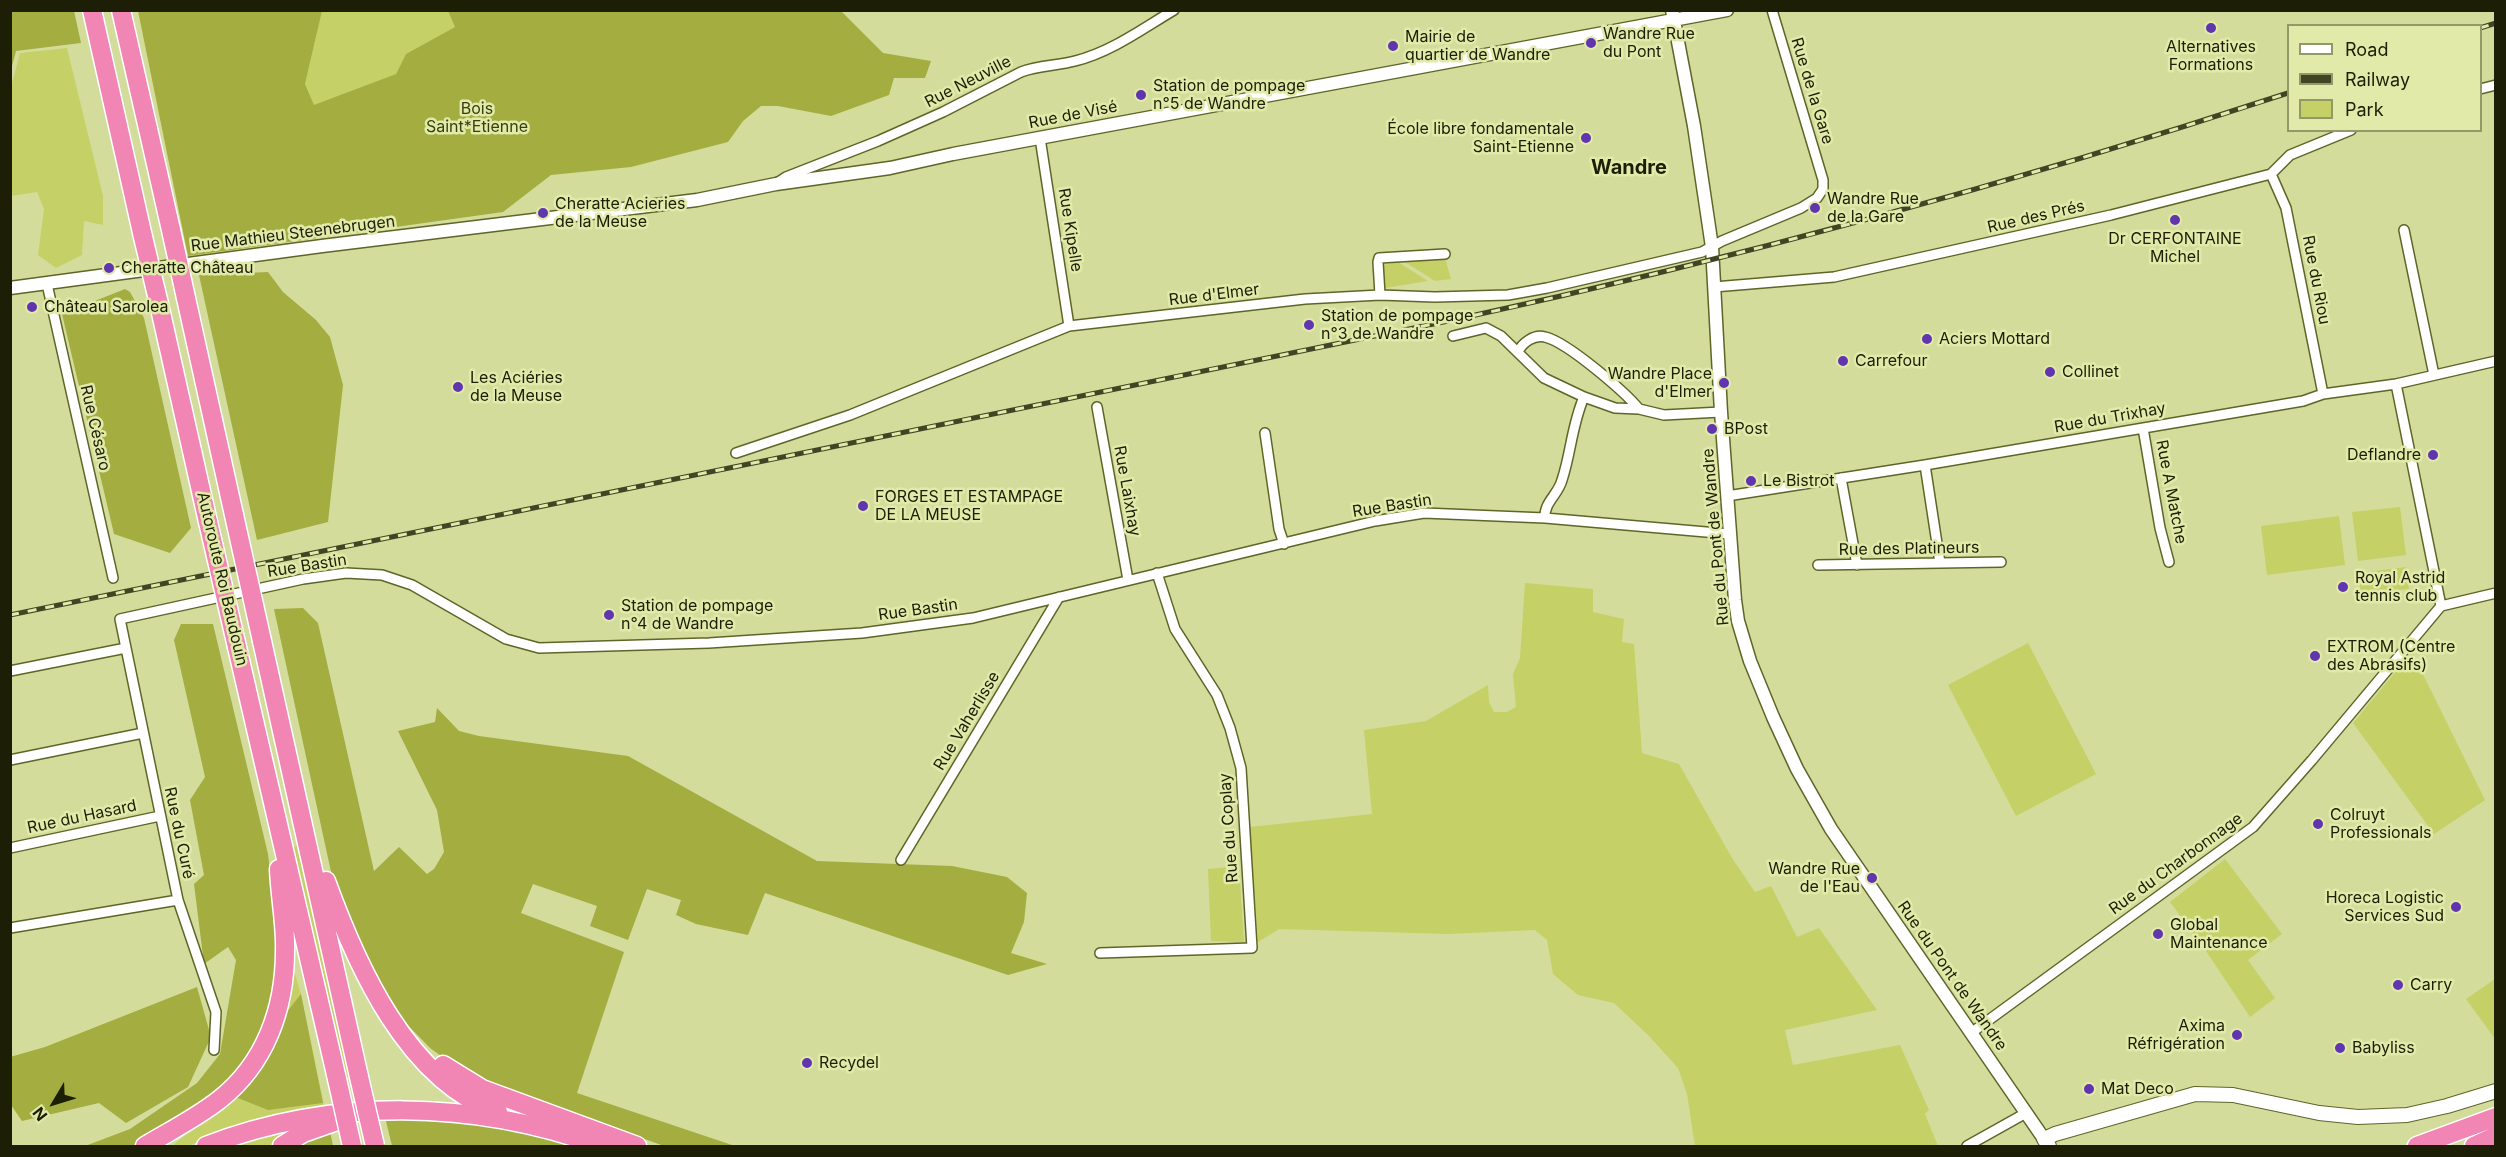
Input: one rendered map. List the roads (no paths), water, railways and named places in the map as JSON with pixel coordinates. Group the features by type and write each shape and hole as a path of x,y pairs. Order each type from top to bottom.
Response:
{"highway":[{"name":"Autoroute Roi Baudouin","path":"92,10 352,1146"},
{"name":"Autoroute Roi Baudouin","path":"120,10 375,1146"},
{"path":"301,816 348,940 372,988 397,1028 449,1084 478,1104 524,1124"},
{"path":"145,1146 219,1100 249,1070 265,1043 277,1013 283,985 285,953 279,826"},
{"path":"388,1012 417,1043 461,1078 482,1089 637,1146"},
{"path":"206,1146 270,1125 304,1118 385,1109 477,1116 566,1134 597,1145"},
{"path":"282,1146 303,1132 324,1124 422,1111"},
{"path":"161,1146 197,1115"},
{"path":"2417,1146 2496,1117"},
{"path":"2474,1146 2496,1136"}],"main road":[{"path":"2047,1143 2195,1094 2233,1095 2319,1113 2358,1117 2407,1115 2496,1091"}],"street":[{"name":"Rue Neuville","path":"776,184 786,177 878,141 943,112 1021,72 1032,68 1075,62 1108,49 1158,14 1174,10"},
{"name":"Rue de Visé","path":"638,208 697,200 776,184 890,168 952,153 1040,138 1673,15 1727,10"},
{"name":"Rue de la Gare","path":"1772,10 1823,180"},
{"name":"Rue du Pont de Wandre","path":"1673,15 1694,126 1712,247 1729,534 1738,621 1750,661 1797,769 1831,830 2047,1143"},
{"name":"Rue des Prés","path":"1714,287 1834,277 2100,218 2271,174 2290,155 2346,132"},
{"name":"Rue Kipelle","path":"1040,138 1069,326"},
{"name":"Rue du Riou","path":"2271,174 2286,208 2323,394"},
{"name":"Rue d'Elmer","path":"736,453 850,415 1069,326 1305,299 1380,295 1435,297 1508,295 1626,271 1702,252 1801,208 1817,198 1823,189 1823,180"},
{"name":"Rue Mathieu Steenebrugen","path":"47,284 322,246 638,208"},
{"path":"2404,230 2434,375"},
{"path":"1380,295 1379,258 1445,254"},
{"path":"10,288 47,284"},
{"name":"Rue Césaro","path":"47,284 113,579"},
{"path":"1453,336 1486,328 1501,336 1544,378 1584,397 1615,408 1639,409 1664,415 1721,412"},
{"path":"1518,352 1521,345 1539,336 1545,336 1565,347 1630,398 1639,409"},
{"name":"Rue du Trixhay","path":"1727,496 2303,401 2323,394 2396,384 2496,361"},
{"path":"2396,384 2440,606 2496,594"},
{"path":"1545,518 1544,512 1549,501 1562,481 1576,415 1584,397"},
{"name":"Rue Laixhay","path":"1097,407 1128,580"},
{"name":"Rue A Matche","path":"2143,428 2160,528 2169,562"},
{"path":"1265,433 1284,544"},
{"path":"1925,465 1940,563"},
{"path":"1841,478 1857,565"},
{"name":"Rue Bastin","path":"120,619 303,579 346,573 382,575 412,585 506,639 539,648 709,643 862,633 973,618 1375,521 1424,513 1545,518 1729,534"},
{"name":"Rue des Platineurs","path":"1818,565 2001,562"},
{"name":"Rue du Coplay","path":"1100,953 1252,948 1241,768 1217,695 1175,629 1157,573"},
{"name":"Rue Vaherlisse","path":"901,860 1059,597"},
{"name":"Rue du Charbonnage","path":"1971,1033 2253,827 2440,606"},
{"name":"Rue du Curé","path":"120,619 178,900 216,1012 214,1050"},
{"path":"10,671 126,648"},
{"path":"10,760 143,733"},
{"name":"Rue du Hasard","path":"10,848 160,816"},
{"path":"10,928 178,900"},
{"path":"1966,1146 2026,1113"}],"railway":[{"path":"2482,27 2496,23"},
{"path":"10,615 1453,320 1559,296 1874,217 2082,158 2287,93"}],"place":[{"name":"Alternatives Formations","path":"2211,28"},
{"name":"Wandre Rue du Pont","path":"1591,43"},
{"name":"Mairie de quartier de Wandre","path":"1393,46"},
{"name":"Station de pompage n°5 de Wandre","path":"1141,95"},
{"name":"École libre fondamentale Saint-Etienne","path":"1586,138"},
{"name":"Wandre Rue de la Gare","path":"1815,208"},
{"name":"Cheratte Acieries de la Meuse","path":"543,213"},
{"name":"Dr CERFONTAINE Michel","path":"2175,220"},
{"name":"Cheratte Château","path":"109,268"},
{"name":"Château Sarolea","path":"32,307"},
{"name":"Station de pompage n°3 de Wandre","path":"1309,325"},
{"name":"Aciers Mottard","path":"1927,339"},
{"name":"Carrefour","path":"1843,361"},
{"name":"Collinet","path":"2050,372"},
{"name":"Wandre Place d'Elmer","path":"1724,383"},
{"name":"Les Aciéries de la Meuse","path":"458,387"},
{"name":"BPost","path":"1712,429"},
{"name":"Deflandre","path":"2433,455"},
{"name":"Le Bistrot","path":"1751,481"},
{"name":"FORGES ET ESTAMPAGE DE LA MEUSE","path":"863,506"},
{"name":"Royal Astrid tennis club","path":"2343,587"},
{"name":"Station de pompage n°4 de Wandre","path":"609,615"},
{"name":"EXTROM (Centre des Abrasifs)","path":"2315,656"},
{"name":"Colruyt Professionals","path":"2318,824"},
{"name":"Wandre Rue de l'Eau","path":"1872,878"},
{"name":"Horeca Logistic Services Sud","path":"2456,907"},
{"name":"Global Maintenance","path":"2158,934"},
{"name":"Carry","path":"2398,985"},
{"name":"Axima Réfrigération","path":"2237,1035"},
{"name":"Babyliss","path":"2340,1048"},
{"name":"Recydel","path":"807,1063"},
{"name":"Mat Deco","path":"2089,1089"}],"district":[{"name":"Wandre","path":"1629,168"}],"park label":[{"name":"Bois Saint*Etienne","path":"477,118"}]}
